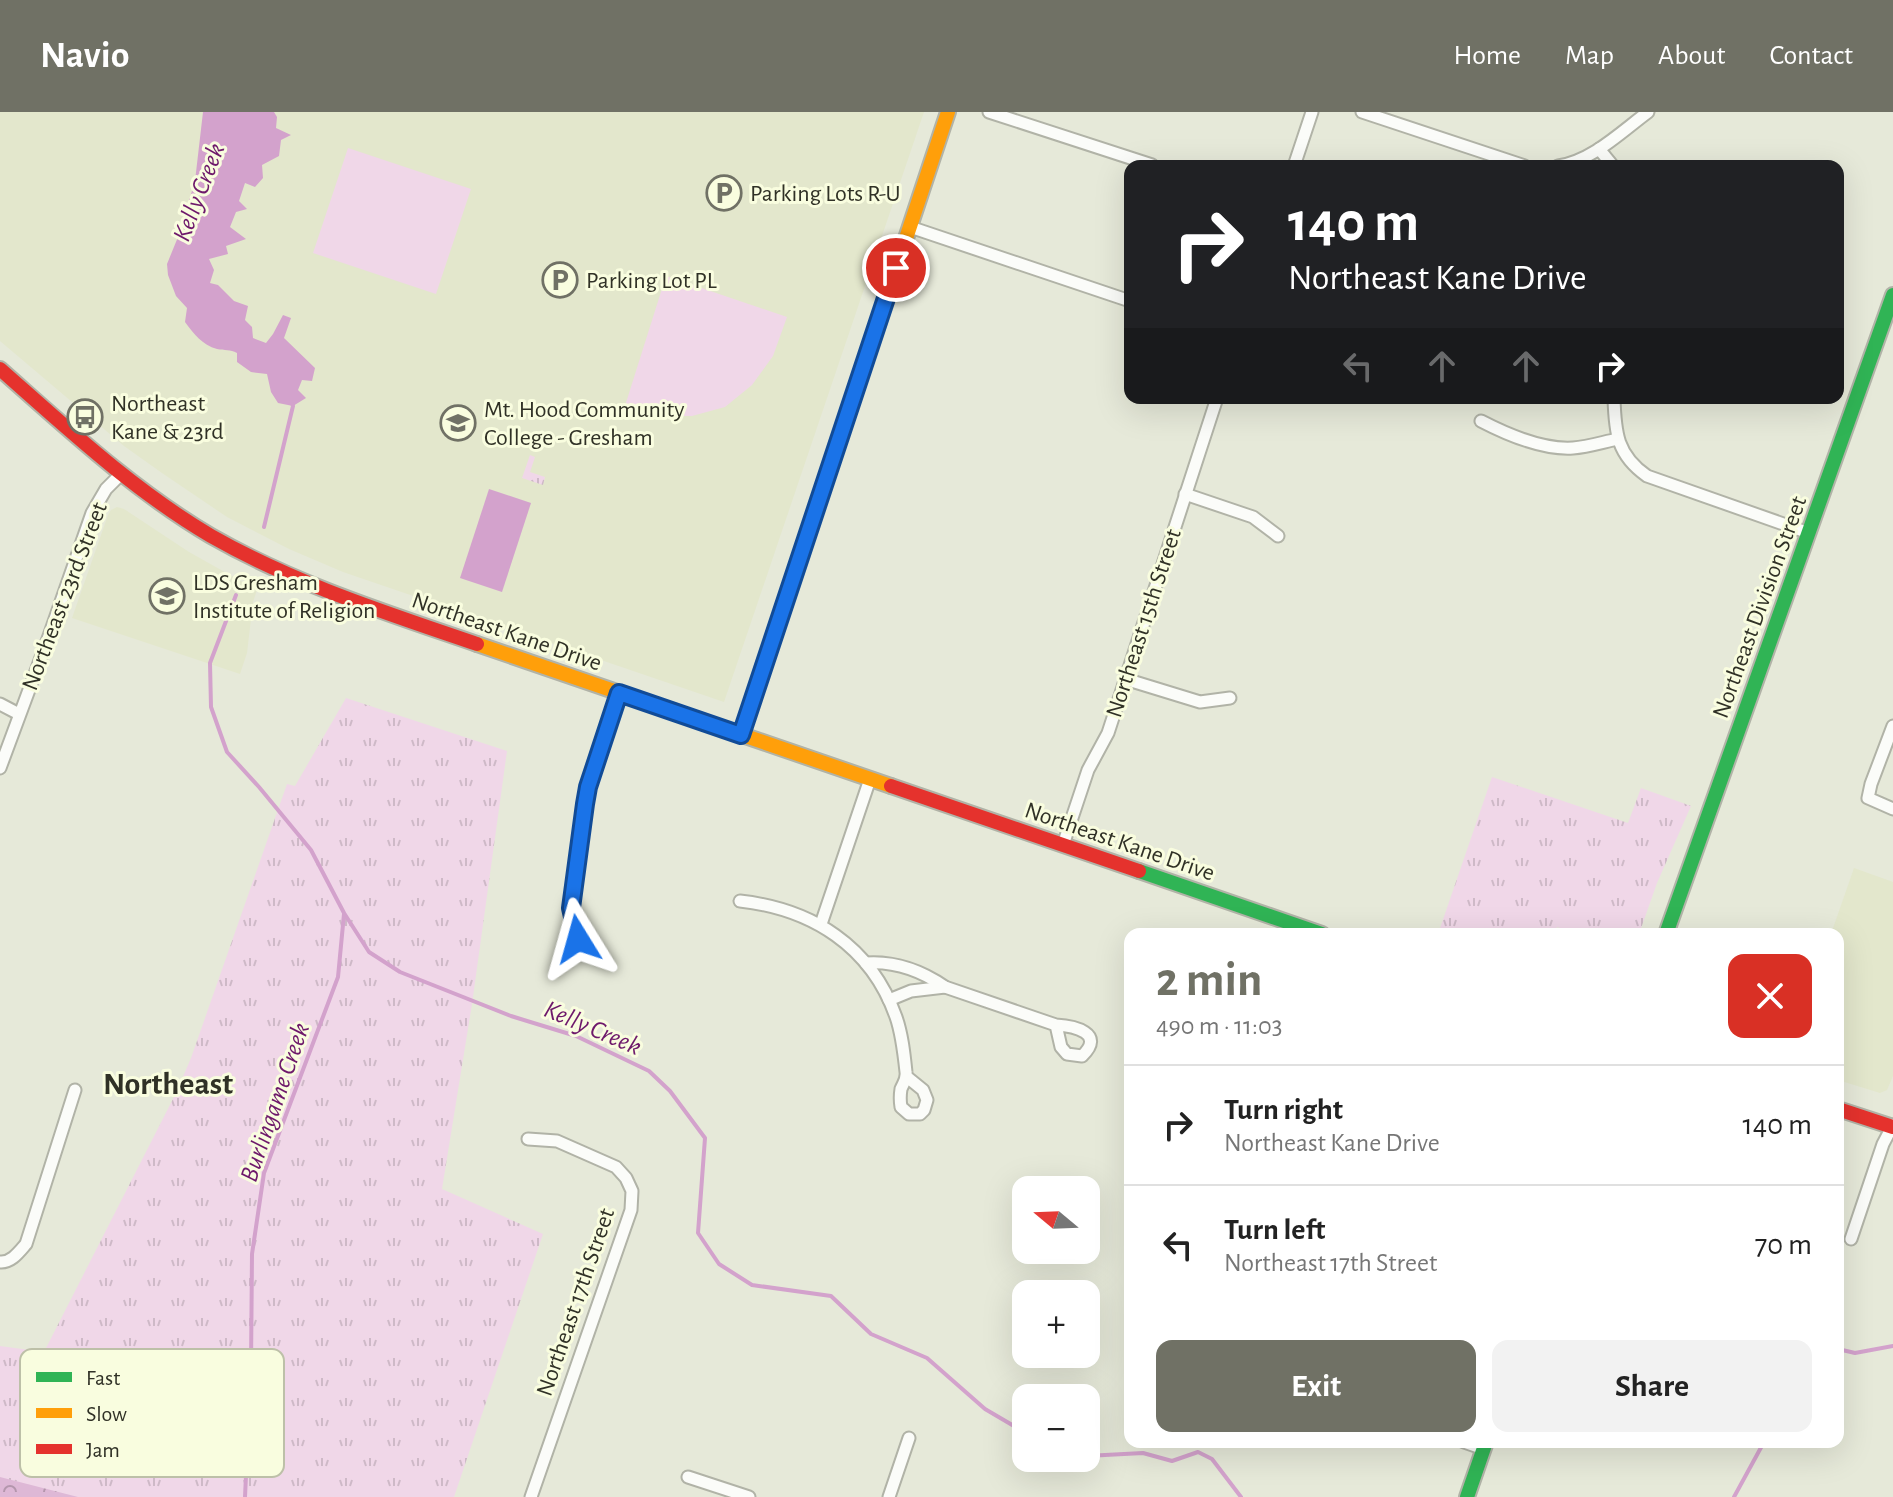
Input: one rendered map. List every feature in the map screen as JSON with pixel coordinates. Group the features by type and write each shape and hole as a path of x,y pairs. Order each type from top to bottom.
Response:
{"main road":[{"path":"741,735 948,112"},
{"name":"Northeast Division Street","path":"1668,928 1893,295"},
{"name":"Northeast Kane Drive","path":"0,369 121,474 164,506 236,550 305,584 1063,845 1282,928"},
{"path":"1844,1111 1893,1126"},
{"path":"1467,1497 1484,1448"}],"street":[{"path":"989,112 1137,160"},
{"path":"1296,160 1312,112"},
{"path":"1362,112 1507,160"},
{"path":"1579,160 1648,112"},
{"path":"1599,149 1608,160"},
{"path":"910,227 1124,299"},
{"name":"Northeast 15th Street","path":"1063,845 1088,770 1108,733 1215,404"},
{"path":"1614,404 1614,419 1622,452 1647,476 1809,533"},
{"path":"1481,421 1497,430 1548,446 1574,448 1618,439"},
{"name":"Northeast 23rd Street","path":"0,768 92,513 106,489 121,474"},
{"path":"1185,494 1253,517 1278,536"},
{"path":"1125,679 1200,702 1230,698"},
{"path":"578,939 571,908 585,804 619,693"},
{"path":"0,704 19,714"},
{"path":"1893,726 1868,798 1893,809"},
{"path":"821,924 870,779"},
{"path":"740,901 779,908 821,924 866,963 889,1000 900,1031 907,1077"},
{"path":"866,963 892,964 930,977 945,987 1056,1025"},
{"path":"889,1000 911,991 945,987"},
{"path":"0,1262 17,1255 26,1244 75,1090"},
{"path":"1851,1239 1883,1144 1893,1126"},
{"name":"Northeast 17th Street","path":"528,1139 557,1141 616,1167 632,1191 631,1210 531,1497"},
{"path":"889,1497 909,1438"},
{"path":"688,1477 749,1497"}],"shaded area":[{"name":"Mt. Hood Community College - Gresham","path":"0,112 924,112 724,702 343,572 289,549 227,517 124,446 0,341"},
{"name":"LDS Gresham Institute of Religion","path":"117,507 257,590 247,653 240,674 72,618 108,515"},
{"path":"1854,868 1893,882 1893,1076 1887,1090 1880,1093 1844,1082 1844,928 1833,928"}],"green space":[{"path":"348,148 471,189 436,294 313,253"},
{"path":"666,276 787,317 773,356 752,385 725,407 692,416 649,416 624,409"},
{"path":"530,455 535,457 530,472 545,477 543,485 522,478"},
{"path":"346,698 507,751 472,1004 442,1189 543,1234 454,1497 0,1497 0,1346 22,1349 20,1477 284,1477 284,1349 46,1349 176,1093 287,784 295,786"},
{"path":"1492,777 1628,823 1641,788 1691,806 1641,928 1440,928"},
{"path":"0,1477 78,1497 0,1497"}],"water":[{"path":"203,112 274,112 276,128 291,135 281,140 279,156 262,165 263,178 255,187 245,183 239,201 247,209 236,212 230,227 246,239 226,246 228,254 209,259 214,270 210,283 218,285 234,301 248,306 245,320 252,327 253,338 266,343 283,315 291,318 284,338 315,368 312,381 302,380 298,390 306,398 293,406 278,403 271,392 267,374 251,372 237,362 237,353 212,347 195,335 185,322 187,308 176,296 168,275 167,264 187,215 195,181"},
{"path":"489,489 531,503 502,592 460,578"}],"waterway":[{"name":"Kelly Creek","path":"264,527 293,406 291,401"},
{"name":"Kelly Creek","path":"236,595 210,663 211,707 227,752 311,850 344,913 369,952 400,972 511,1016 576,1036 649,1071 670,1091 705,1138 698,1233 719,1264 752,1285 831,1296 871,1334 927,1358 985,1409 1012,1425"},
{"name":"Burlingame Creek","path":"251,1349 252,1254 264,1173 338,977 344,914"},
{"name":"Kelly Creek","path":"1844,1350 1855,1353 1893,1346"},
{"name":"Kelly Creek","path":"1734,1497 1761,1448"},
{"name":"Kelly Creek","path":"1100,1455 1143,1453 1172,1461 1198,1452 1212,1459 1241,1497"},
{"name":"Burlingame Creek","path":"245,1497 246,1477"}],"traffic: fast":[{"path":"1668,928 1893,295"},
{"path":"1139,871 1305,928"},
{"path":"1467,1497 1484,1448"}],"traffic: slow":[{"path":"741,735 948,112"},
{"path":"477,644 891,786"}],"traffic: jam":[{"path":"0,369 128,479 211,536 308,583 477,644"},
{"path":"891,786 1139,871"},
{"path":"1844,1111 1893,1127"}],"place":[{"name":"Parking Lots R-U","path":"724,193"},
{"name":"Parking Lot PL","path":"560,280"},
{"name":"Northeast Kane & 23rd","path":"85,417"},
{"name":"Mt. Hood Community College - Gresham","path":"458,423"},
{"name":"LDS Gresham Institute of Religion","path":"167,596"}],"district":[{"name":"Northeast","path":"168,1083"}],"route":[{"path":"578,939 571,908 585,804 619,693 741,735 896,268"}]}
